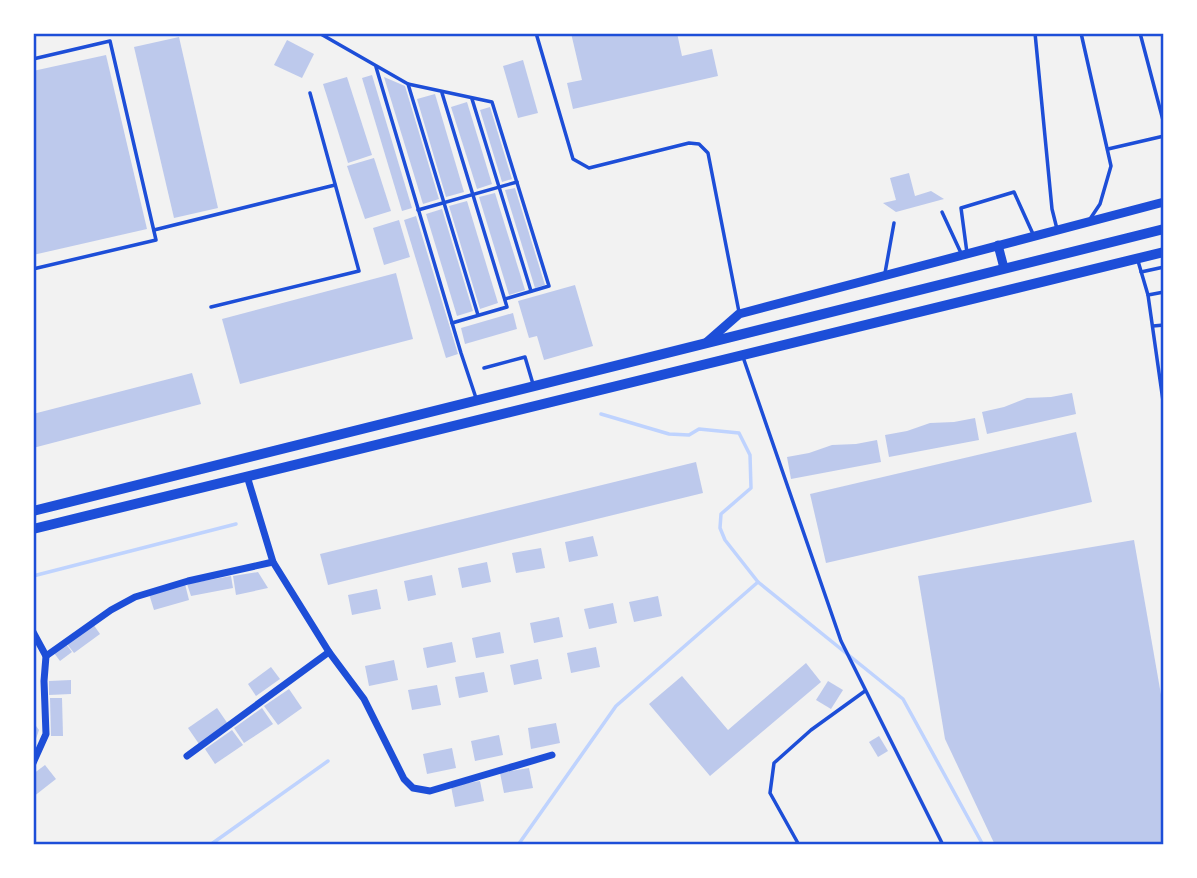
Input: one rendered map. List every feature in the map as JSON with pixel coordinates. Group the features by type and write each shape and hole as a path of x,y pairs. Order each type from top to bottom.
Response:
{"highway":[{"path":"33,511 1164,229"},
{"path":"33,529 1164,252"},
{"path":"990,272 993,280 990,294"}],"street":[{"path":"706,342 739,314 1164,202"},
{"path":"998,245 1004,268"},
{"path":"247,476 273,562 329,652 364,699 404,779 413,788 430,791 552,755"},
{"path":"46,656 111,610 135,597 188,581 273,562"},
{"path":"33,632 46,656 46,734 33,763"},
{"path":"187,756 329,652"}],"lane":[{"path":"320,33 408,84 492,102 550,286 505,299"},
{"path":"536,33 573,159 580,164 589,168 689,143 699,144 708,153 739,314"},
{"path":"1035,33 1052,209 1057,229"},
{"path":"1081,33 1111,166 1100,204 1088,221"},
{"path":"1140,33 1164,124"},
{"path":"33,59 110,41 156,240 33,269"},
{"path":"376,66 477,400"},
{"path":"408,84 478,315"},
{"path":"211,307 359,271 310,93"},
{"path":"442,93 507,307 452,323"},
{"path":"472,99 531,292"},
{"path":"1107,149 1164,136"},
{"path":"418,210 517,182"},
{"path":"154,230 335,185"},
{"path":"965,254 961,208 1014,192 1034,236"},
{"path":"942,212 965,254"},
{"path":"884,274 894,223"},
{"path":"1137,259 1148,295 1164,408"},
{"path":"1141,272 1164,267"},
{"path":"1148,295 1164,292"},
{"path":"1153,326 1164,325"},
{"path":"742,355 844,648 943,845"},
{"path":"484,368 525,357 533,386"},
{"path":"799,845 770,793 774,763 811,730 866,691"}],"building":[{"path":"571,33 677,33 682,56 712,49 718,76 573,109 567,83 582,80"},
{"path":"179,37 218,208 174,218 134,47"},
{"path":"287,40 314,54 302,78 274,65"},
{"path":"106,55 147,229 33,255 33,71"},
{"path":"523,60 538,113 518,118 503,66"},
{"path":"372,75 412,208 402,211 362,78"},
{"path":"347,77 372,155 348,163 323,84"},
{"path":"384,77 405,86 439,199 423,204"},
{"path":"435,94 464,192 446,197 417,99"},
{"path":"467,102 492,184 477,189 451,107"},
{"path":"490,107 512,179 502,182 480,110"},
{"path":"374,158 391,211 365,219 347,166"},
{"path":"909,173 915,196 931,191 944,199 896,212 883,203 896,200 890,178"},
{"path":"515,188 545,285 535,288 505,190"},
{"path":"495,193 525,290 509,295 479,197"},
{"path":"467,201 498,303 480,309 449,206"},
{"path":"442,209 473,311 457,316 426,214"},
{"path":"416,216 458,354 446,358 404,220"},
{"path":"399,220 410,257 384,265 373,228"},
{"path":"396,273 413,339 240,384 222,319"},
{"path":"575,285 593,346 544,360 537,336 529,338 518,301"},
{"path":"513,313 517,329 465,344 461,328"},
{"path":"192,373 201,404 33,448 33,414"},
{"path":"1072,393 1076,414 987,434 982,412 1027,398"},
{"path":"975,418 979,440 889,457 885,435 930,423"},
{"path":"1076,432 1092,502 826,563 810,494"},
{"path":"877,440 881,462 791,479 787,457 832,445"},
{"path":"696,462 703,493 328,585 320,554"},
{"path":"593,536 598,556 569,562 565,542"},
{"path":"1134,540 1164,712 1164,844 995,845 945,739 918,576"},
{"path":"541,548 545,568 516,573 512,553"},
{"path":"487,562 491,582 462,588 458,568"},
{"path":"258,572 268,588 236,595 233,576"},
{"path":"432,575 436,595 408,601 404,581"},
{"path":"231,576 233,588 191,596 187,584"},
{"path":"185,584 189,600 154,610 149,594"},
{"path":"377,589 381,609 352,615 348,595"},
{"path":"658,596 662,616 634,622 629,602"},
{"path":"613,603 617,623 589,629 584,609"},
{"path":"559,617 563,637 534,643 530,623"},
{"path":"93,624 100,634 74,653 67,644"},
{"path":"500,632 504,653 476,658 472,638"},
{"path":"452,642 456,662 427,668 423,648"},
{"path":"66,644 72,652 60,661 54,653"},
{"path":"596,647 600,667 571,673 567,653"},
{"path":"538,659 542,679 514,685 510,665"},
{"path":"394,660 398,680 369,686 365,666"},
{"path":"806,663 821,682 710,776 649,704 682,676 728,730"},
{"path":"271,667 280,679 256,696 248,684"},
{"path":"484,672 488,692 459,698 455,677"},
{"path":"71,680 71,694 49,695 49,681"},
{"path":"828,681 843,690 831,709 816,700"},
{"path":"437,685 441,705 412,710 408,690"},
{"path":"289,689 302,708 278,725 264,706"},
{"path":"50,698 62,698 63,736 51,736"},
{"path":"217,708 228,724 199,744 188,728"},
{"path":"262,708 273,724 244,743 234,728"},
{"path":"33,722 39,730 33,748"},
{"path":"556,723 560,743 531,749 528,728"},
{"path":"232,730 243,745 215,764 205,749"},
{"path":"499,735 503,755 475,761 471,741"},
{"path":"879,736 888,751 878,757 869,742"},
{"path":"452,748 456,768 427,774 423,754"},
{"path":"45,765 56,779 33,797 33,774"},
{"path":"529,768 533,788 504,793 500,773"},
{"path":"480,781 484,801 455,807 451,786"}],"waterway":[{"path":"601,414 669,434 689,435 699,429 739,433 750,455 751,488 721,514 720,528 725,540 758,582 903,699 983,845"},
{"path":"33,576 236,524"},
{"path":"518,845 616,706 758,582"},
{"path":"210,845 328,761"}]}
